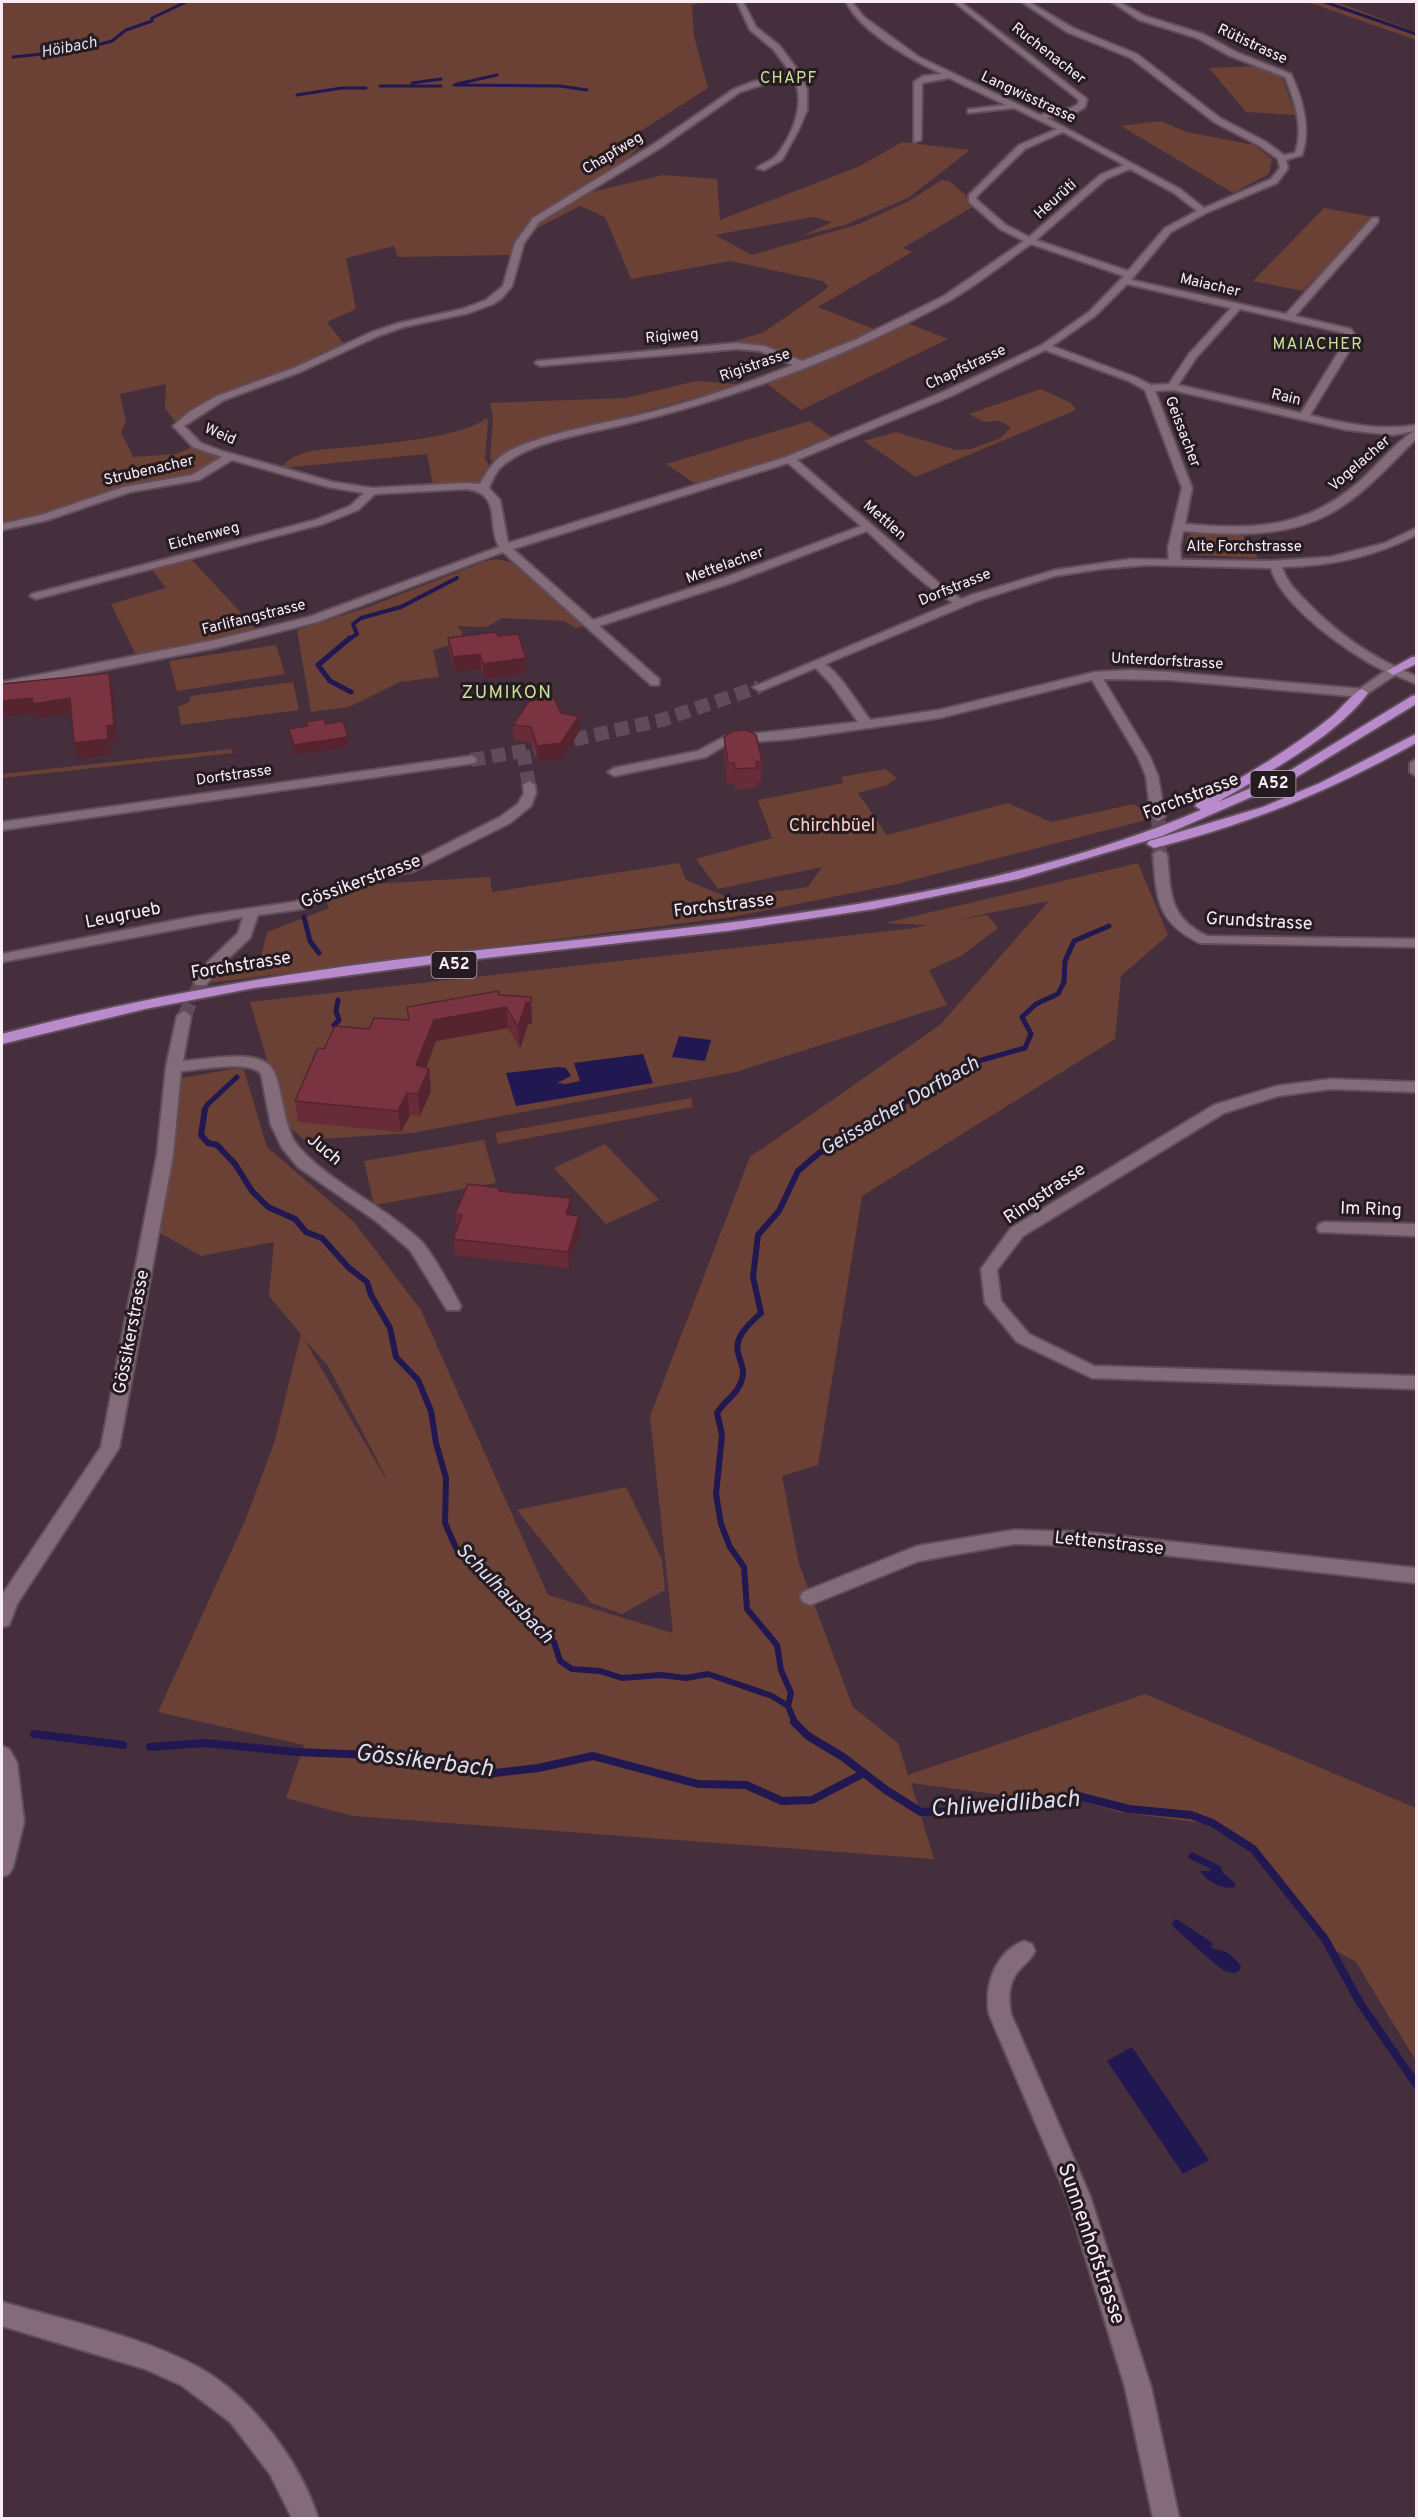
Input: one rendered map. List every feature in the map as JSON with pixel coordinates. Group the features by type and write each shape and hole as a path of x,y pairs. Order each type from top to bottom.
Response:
{"highway":[{"path":"1393,671 1416,660"},
{"path":"1118,845 1219,796 1344,714 1354,706 1362,693"},
{"name":"Forchstrasse","path":"2,1039 147,1003 282,979 750,923 849,909 989,880 1118,845 1195,818 1287,778 1347,745 1416,699"},
{"name":"Forchstrasse","path":"2,1048 119,1018 264,990 375,974 725,933 862,914 1001,886 1133,849 1225,815 1295,783 1376,737 1416,710"},
{"path":"1133,849 1215,828 1269,809 1342,778 1416,738"}],"street":[{"path":"740,2 753,28 770,41 797,76 803,88 803,110 779,158 760,168"},
{"name":"Langwisstrasse","path":"849,2 861,19 915,59 947,76 1041,117 1177,191 1203,212"},
{"name":"Ruchenacher","path":"957,2 1083,99 1082,105 1074,110 1041,117"},
{"path":"1025,2 1070,30 1134,56 1217,120 1263,144 1282,158"},
{"name":"Rütistrasse","path":"1116,2 1142,18 1200,36 1233,54 1288,76 1301,114 1303,130 1298,155 1282,158"},
{"name":"Chapfweg","path":"486,303 505,291 512,277 515,255 522,236 536,220 659,145 717,102 759,80 797,76"},
{"path":"917,141 918,82 926,78 947,76"},
{"path":"971,111 1016,106"},
{"path":"1030,241 1003,227 971,197 1022,147 1063,129"},
{"name":"Chapfstrasse","path":"505,548 790,459 947,394 1045,347 1092,314 1128,278 1168,230 1274,180 1284,168 1282,158"},
{"name":"Heurüti","path":"1128,278 1030,241 1097,182 1131,165"},
{"path":"1289,317 1375,220"},
{"name":"Rigistrasse","path":"483,488 494,467 515,452 549,440 663,412 759,382 860,342 947,298 1030,241"},
{"name":"Maiacher","path":"1128,278 1236,308 1289,317 1348,331 1352,338 1304,417"},
{"name":"Weid","path":"483,488 466,486 372,491 332,484 230,457 197,445 178,426 207,403 240,388 296,370 383,331 486,303"},
{"path":"1172,387 1192,356 1236,308"},
{"name":"Rigiweg","path":"540,363 737,346 762,348 802,365"},
{"name":"Geissacher","path":"1045,347 1132,379 1149,388 1187,488 1174,548 1175,562"},
{"name":"Rain","path":"1149,388 1172,387 1347,427 1394,432 1416,428"},
{"name":"Vogelacher","path":"1179,527 1254,529 1279,526 1323,513 1344,500 1416,434"},
{"name":"Strubenacher","path":"2,527 44,518 128,489 195,478 230,457"},
{"name":"Mettlen","path":"790,459 943,592 961,603"},
{"path":"483,488 495,500 502,543 505,548 655,682"},
{"name":"Eichenweg","path":"36,596 319,522 354,508 372,491"},
{"name":"Mettelacher","path":"589,625 739,578 868,527"},
{"name":"Alte Forchstrasse","path":"1175,562 1276,565 1325,561 1385,546 1416,531"},
{"name":"Farlifangstrasse","path":"2,686 214,644 313,620 505,548"},
{"name":"Dorfstrasse","path":"759,687 1000,587 1056,573 1113,565 1175,562"},
{"path":"1276,565 1279,577 1328,632 1361,655 1413,679"},
{"path":"818,664 835,681 866,724"},
{"path":"1362,693 1393,671"},
{"name":"Unterdorfstrasse","path":"614,772 702,753 724,741 791,735 939,714 1095,676 1132,674 1168,676 1362,693"},
{"path":"1095,676 1144,758 1152,776 1158,818"},
{"name":"Dorfstrasse","path":"2,826 471,760"},
{"path":"1416,762 1416,772"},
{"name":"Gössikerstrasse","path":"252,912 297,906 363,881 409,868 505,820 524,806 530,793 529,785"},
{"name":"Grundstrasse","path":"1160,854 1170,918 1186,933 1205,940 1416,943"},
{"path":"201,982 213,965 245,935 252,912"},
{"name":"Leugrueb","path":"2,955 252,912"},
{"name":"Gössikerstrasse","path":"2,1619 9,1601 110,1448 165,1155 174,1066 184,1016"},
{"name":"Juch","path":"174,1066 244,1060 263,1067 268,1074 279,1125 288,1144 304,1162 382,1216 416,1246 453,1306"},
{"name":"Ringstrasse","path":"1416,1087 1331,1084 1277,1091 1219,1108 1017,1232 989,1269 993,1304 1023,1338 1092,1372 1416,1383"},
{"name":"Im Ring","path":"1325,1228 1416,1230"},
{"name":"Lettenstrasse","path":"810,1597 917,1554 1014,1537 1083,1539 1416,1575"},
{"path":"2,1755 7,1762 15,1822 2,1867"},
{"name":"Sunnenhofstrasse","path":"1024,1951 1010,1964 1000,1982 997,1998 1000,2014 1078,2196 1137,2387 1156,2464 1166,2518"},
{"path":"2,2314 147,2357 190,2376 239,2413 279,2465 305,2518"}],"green space":[{"path":"2,2 704,2 692,5 694,36 708,88 625,141 640,146 628,158 570,197 663,175 717,179 720,220 858,167 902,142 970,150 908,198 845,225 802,236 832,222 813,217 715,235 752,255 859,224 909,201 942,180 949,181 966,195 974,206 903,248 912,252 818,307 879,331 809,360 797,360 776,351 726,344 764,332 825,290 828,286 823,281 730,261 631,279 605,217 580,206 522,236 515,255 398,257 394,246 346,258 356,309 327,322 347,348 296,370 240,388 178,426 165,408 166,384 120,394 126,422 121,432 133,457 176,454 197,445 230,457 195,478 128,489 44,518 2,527"},
{"path":"1308,2 1337,2 1416,32 1416,40"},
{"path":"1258,66 1282,77 1296,115 1246,112 1209,68"},
{"path":"1160,121 1187,132 1254,145 1272,159 1269,174 1233,193 1121,126"},
{"path":"1324,208 1373,217 1303,291 1253,281"},
{"path":"907,323 948,339 801,410 765,382 857,347"},
{"path":"696,381 735,384 734,387 524,444 495,463 490,459 493,418 490,403 626,398"},
{"path":"1041,389 1071,403 1076,410 916,477 864,441 896,432 956,450 971,449 1001,438 1011,427 999,421 984,422 969,414"},
{"path":"486,418 488,421 485,459 489,465 482,482 474,485 433,485 427,454 281,468 295,456 304,453 442,435 475,425"},
{"path":"809,421 834,438 794,454 697,485 666,464"},
{"path":"1241,533 1258,558 1196,555 1185,549 1187,536 1191,534"},
{"path":"191,559 257,630 136,655 111,604 166,588 152,570"},
{"path":"496,559 514,563 583,626 576,628 564,621 502,618 487,627 457,626 462,632 462,642 433,650 439,677 400,682 349,707 311,712 297,630 368,607"},
{"path":"276,645 285,674 177,691 169,661"},
{"path":"293,682 299,710 181,725 178,707 189,702 191,696"},
{"path":"232,749 233,753 2,778 2,774"},
{"name":"Chirchbüel","path":"885,769 897,778 887,785 858,793 887,835 1008,803 1051,822 1134,804 1154,818 897,884 732,917 208,983 220,970 255,970 260,961 267,932 329,908 326,902 371,884 490,877 492,892 679,863 686,880 729,898 808,887 822,867 718,889 696,859 772,838 758,800 843,783 841,777"},
{"path":"1138,863 1168,935 1121,976 1115,1039 862,1196 818,1465 782,1476 799,1564 853,1707 898,1743 908,1775 1145,1694 1416,1808 1416,2061 1356,1962 1327,1946 1249,1851 1203,1823 1119,1812 1080,1801 1057,1802 911,1783 934,1859 353,1816 286,1798 304,1745 158,1712 245,1521 275,1440 301,1334 269,1296 274,1242 201,1256 160,1233 182,1078 243,1067 267,1147 354,1222 421,1310 548,1595 673,1633 650,1416 750,1157 940,1025 1049,901 950,921 987,915 998,928 961,956 929,970 947,1005 736,1072 412,1133 304,1140 286,1124 250,1002 927,925 885,923","holes":["304,1339 328,1366 386,1477"]},
{"path":"691,1098 693,1107 498,1144 495,1133"},
{"path":"484,1140 496,1183 374,1205 364,1161"},
{"path":"605,1144 659,1200 606,1224 554,1168"},
{"path":"626,1487 662,1560 665,1590 622,1614 591,1603 517,1510"}],"shaded area":[{"path":"679,1036 711,1040 705,1061 672,1057"},
{"path":"643,1054 653,1083 516,1106 506,1073 566,1068 571,1076 557,1083 566,1084 580,1081 574,1063"},
{"path":"1192,1852 1220,1866 1223,1873 1235,1883 1235,1887 1220,1886 1207,1879 1200,1871 1211,1869 1188,1858"},
{"path":"1176,1919 1211,1942 1213,1944 1211,1948 1231,1955 1241,1966 1239,1971 1234,1973 1225,1971 1215,1964 1172,1925"},
{"path":"1132,2047 1209,2160 1183,2174 1107,2061"}],"building":[{"path":"497,632 498,636 518,634 526,658 483,664 480,654 453,657 448,638"},
{"path":"109,673 114,725 107,726 108,739 74,743 70,698 33,704 32,698 2,701 2,684"},
{"path":"554,698 561,713 579,716 561,743 537,746 531,727 513,725 529,701"},
{"path":"324,719 325,724 343,721 348,737 294,745 289,729 308,726 306,722"},
{"path":"747,730 756,735 762,761 756,762 757,768 735,769 734,763 728,763 724,737 733,731"},
{"path":"498,991 499,995 531,997 531,1002 526,1003 518,1027 506,1007 434,1020 416,1065 429,1069 418,1094 407,1093 398,1111 295,1101 318,1048 324,1049 335,1026 369,1029 374,1018 409,1020 407,1007"},
{"path":"468,1184 500,1188 499,1191 571,1198 566,1214 579,1216 568,1252 453,1239 462,1215 455,1214"}],"waterway":[{"name":"Höibach","path":"13,57 72,51 87,44 112,41 126,30 152,21 152,18 186,2"},
{"path":"1325,2 1416,34"},
{"path":"457,84 497,75"},
{"path":"412,83 441,79"},
{"path":"454,85 560,86 587,90"},
{"path":"380,86 441,86"},
{"path":"297,95 342,88 366,88"},
{"name":"Schulhausbach","path":"348,640 357,634 353,624 361,618 401,607 457,578"},
{"name":"Schulhausbach","path":"350,638 318,665 330,681 351,692"},
{"name":"Schulhausbach","path":"304,917 310,941 319,953"},
{"name":"Geissacher Dorfbach","path":"897,1110 911,1097 923,1096 960,1077 968,1064 1025,1048 1031,1034 1022,1017 1036,1004 1058,994 1064,982 1065,961 1074,941 1109,926"},
{"name":"Schulhausbach","path":"334,1025 339,1020 336,1011 338,1000"},
{"name":"Schulhausbach","path":"204,1110 237,1077"},
{"name":"Schulhausbach","path":"205,1109 201,1135 208,1143 217,1145 235,1164 252,1191 268,1207 295,1219 306,1232 322,1238 349,1268 367,1282 371,1295 390,1328 396,1357 418,1380 431,1411 436,1443 446,1478 445,1523 456,1548 476,1559 525,1621 554,1642 560,1661 572,1669 600,1671 622,1678 661,1675 686,1678 708,1674 772,1696 788,1706"},
{"name":"Geissacher Dorfbach","path":"788,1706 791,1693 781,1670 777,1645 747,1609 744,1567 730,1547 721,1524 716,1494 722,1435 717,1413 735,1393 743,1376 737,1349 740,1337 761,1313 753,1277 758,1235 779,1211 798,1171 819,1153 888,1119 897,1110"},
{"name":"Chliweidlibach","path":"788,1706 795,1723"},
{"name":"Chliweidlibach","path":"795,1723 808,1736 843,1757 864,1773"},
{"name":"Gössikerbach","path":"34,1734 123,1745"},
{"name":"Gössikerbach","path":"150,1747 205,1743 296,1752 421,1757 486,1774 538,1768 593,1756 698,1784 746,1785 782,1801 812,1800 864,1773"},
{"name":"Chliweidlibach","path":"864,1773 921,1812 965,1811 1078,1796 1129,1809 1191,1815 1212,1823 1253,1849 1325,1939 1360,2003 1416,2084"}],"tunnel":[{"path":"471,760 523,751 662,720 759,687"},
{"path":"523,751 529,785"},
{"path":"1158,817 1160,854"},
{"path":"184,1016 201,982"}],"district":[{"name":"CHAPF","path":"789,79"},
{"name":"MAIACHER","path":"1318,345"},
{"name":"ZUMIKON","path":"507,693"}]}
